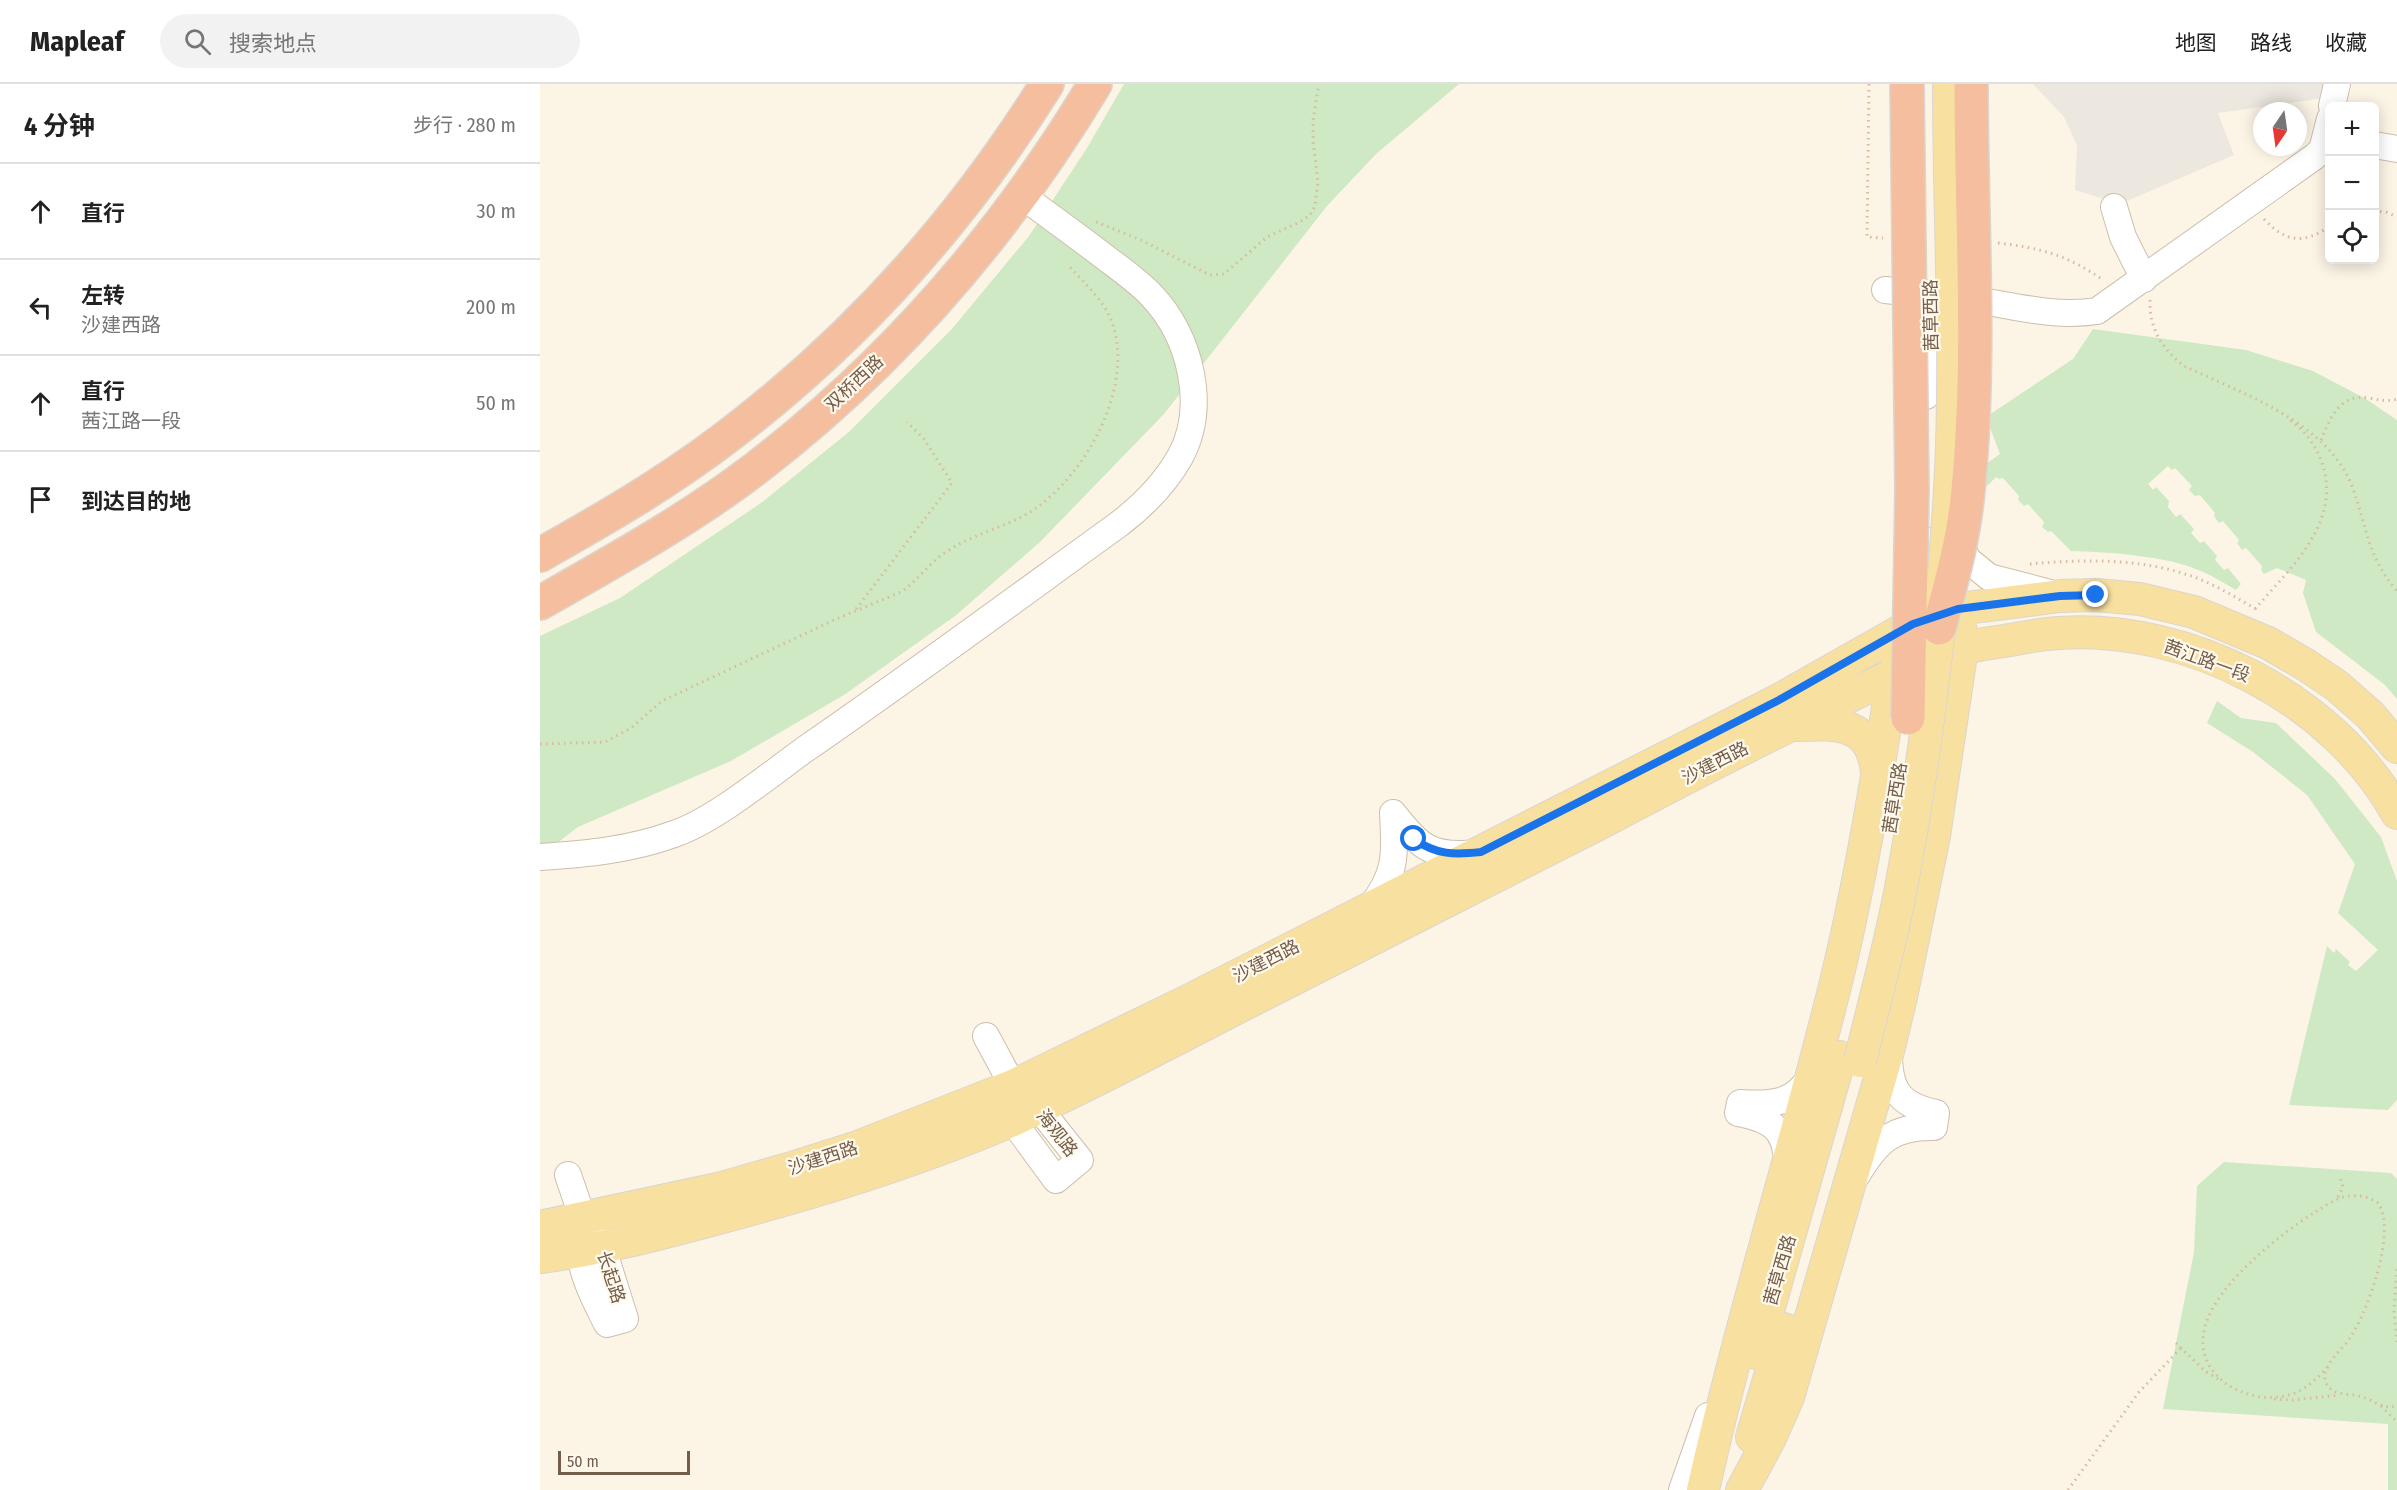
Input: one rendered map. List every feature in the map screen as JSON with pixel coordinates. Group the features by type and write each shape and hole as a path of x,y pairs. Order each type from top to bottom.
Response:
{"highway":[{"path":"540,554 569,539 680,471 725,438 813,365 877,303 931,244 989,171 1047,84"},
{"name":"双桥西路","path":"540,603 674,525 755,469 844,393 941,296 992,234 1022,195 1095,84"},
{"path":"1907,84 1912,490 1908,718"},
{"path":"1943,627 1968,491 1973,418 1971,84"},
{"path":"540,613 601,569"}],"main road":[{"name":"茜草西路","path":"1740,1490 1850,1059 1908,718 1921,605 1931,468 1933,406 1929,84"},
{"name":"茜草西路","path":"1711,1490 1737,1417 1901,889 1943,627 1952,418 1949,84"},
{"path":"1704,1490 1749,1299 1835,985 1869,826 1893,675 1943,627 2060,596 2096,595 2140,599 2194,612 2268,643 2337,686 2370,715 2397,747"},
{"path":"1740,1490 1770,1438 1788,1397 1849,1189 1904,986 1934,836 1943,627"},
{"name":"沙建西路","path":"540,1257 590,1249 672,1230 807,1193 906,1160 1025,1114 1893,675 1943,627"},
{"name":"沙建西路","path":"540,1227 718,1189 795,1167 855,1148 1012,1086 1186,1002 1779,700 1943,627"},
{"name":"茜江路一段","path":"1943,627 2092,633 2143,639 2170,645 2249,674 2285,695 2327,729 2369,771 2397,813"},
{"path":"1791,725 1833,725 1855,730 1871,747 1875,756 1877,779"},
{"path":"1869,826 1934,836"}],"street":[{"path":"2334,102 2337,84"},
{"path":"1885,290 1969,299 2017,309 2082,313 2097,311 2322,150 2325,139"},
{"path":"2379,146 2397,149"},
{"path":"540,857 635,847 677,834 712,814 879,699 1109,531 1145,504 1164,482 1181,455 1191,427 1193,401 1191,372 1184,344 1171,320 1152,296 1132,277 1022,195"},
{"path":"2114,207 2123,237 2151,274"},
{"path":"1930,295 1920,541 1943,627"},
{"path":"1943,627 1959,542 1969,299"},
{"path":"1920,541 1959,542"},
{"path":"1959,542 1968,560 1989,577 2060,596"},
{"path":"1369,909 1381,894 1392,872 1393,813 1414,839 1424,847 1439,853 1457,855 1481,852"},
{"path":"986,1036 1012,1086"},
{"path":"1849,1189 1876,1148 1885,1139 1908,1128 1934,1127 1936,1113 1913,1107 1895,1090 1890,1080 1889,1047"},
{"path":"1787,1162 1780,1132 1762,1118 1738,1113 1740,1103 1764,1104 1784,1101 1806,1084 1812,1074"},
{"name":"海观路","path":"1012,1086 1025,1114"},
{"path":"568,1175 583,1219"},
{"name":"长起路","path":"583,1219 590,1249"},
{"path":"1682,1490 1749,1299"}],"path":[{"path":"1072,233 1079,225 1092,221 1141,240 1210,275 1224,274 1267,237 1310,215 1315,206 1318,194 1313,141 1319,84"},
{"path":"2251,202 2274,230 2287,237 2301,239 2318,235 2325,230"},
{"path":"2379,211 2386,212 2397,218"},
{"path":"540,744 605,742 631,728 662,701 909,587 932,561 970,537 1020,518 1066,483 1080,465 1101,427 1111,400 1117,352 1113,325 1104,306 1070,267"},
{"path":"2151,274 2151,314 2158,338 2171,357 2184,366 2294,420 2329,447 2351,483 2370,548 2397,591"},
{"path":"2321,440 2331,415 2343,402 2354,398 2378,401 2397,399"},
{"path":"2239,629 2315,535 2323,518 2326,501 2324,470 2311,440 2300,427 2279,412"},
{"path":"855,610 952,483 924,439 907,422"},
{"path":"2335,1200 2343,1187 2340,1177"},
{"path":"2230,1386 2210,1368 2203,1350 2206,1321 2214,1305 2229,1286 2285,1232 2335,1200 2345,1197 2368,1197 2386,1210"},
{"path":"2397,1269 2394,1311 2397,1342"},
{"path":"2263,1397 2277,1397 2297,1392 2315,1381 2349,1339 2380,1283"},
{"path":"2176,1343 2205,1371 2230,1386 2263,1397 2294,1400 2343,1395 2368,1399 2381,1406 2397,1422"},
{"path":"2068,1490 2139,1392 2181,1348"},
{"path":"2328,1367 2325,1377 2328,1387 2343,1395"},
{"path":"2381,1406 2397,1406"}],"shaded area":[{"path":"2033,84 2328,84 2325,98 2296,102 2253,102 2253,108 2218,113 2234,155 2120,204 2075,190 2077,145 2064,117"}],"green space":[{"path":"1124,84 1459,84 1376,154 1327,206 1164,414 1040,542 955,616 844,695 731,761 578,827 540,856 540,636 620,598 761,503 850,431 951,330 1029,236 1087,148"},
{"path":"2093,329 2246,350 2313,371 2366,399 2397,420 2397,699 2385,685 2316,632 2303,593 2306,580 2277,568 2264,574 2261,570 2262,566 2246,548 2242,550 2237,543 2239,540 2223,521 2219,523 2214,516 2215,513 2200,495 2195,496 2189,490 2192,486 2175,468 2172,470 2168,466 2148,484 2153,490 2156,487 2169,501 2168,507 2176,517 2180,514 2194,529 2191,533 2200,543 2204,541 2217,556 2215,560 2224,570 2228,568 2241,584 2236,590 2207,574 2174,562 2120,554 2071,551 2051,531 2048,532 2042,527 2044,522 2028,504 2024,506 2018,500 2019,496 2003,478 1996,477 1986,487 1986,464 2000,454 1986,417 2073,359"},
{"path":"2217,701 2241,718 2276,723 2335,779 2381,837 2397,881 2397,1100 2388,1110 2289,1105 2327,946 2334,953 2336,949 2350,962 2348,965 2356,971 2378,950 2338,913 2355,864 2307,795 2253,752 2207,723"},
{"path":"2224,1162 2391,1173 2397,1179 2397,1490 2388,1490 2388,1424 2163,1409 2194,1252 2197,1186"}],"route":[{"path":"1414,839 1424,847 1439,853 1457,855 1481,852 1779,700 1913,624 1958,609 2060,596 2096,595"}]}
